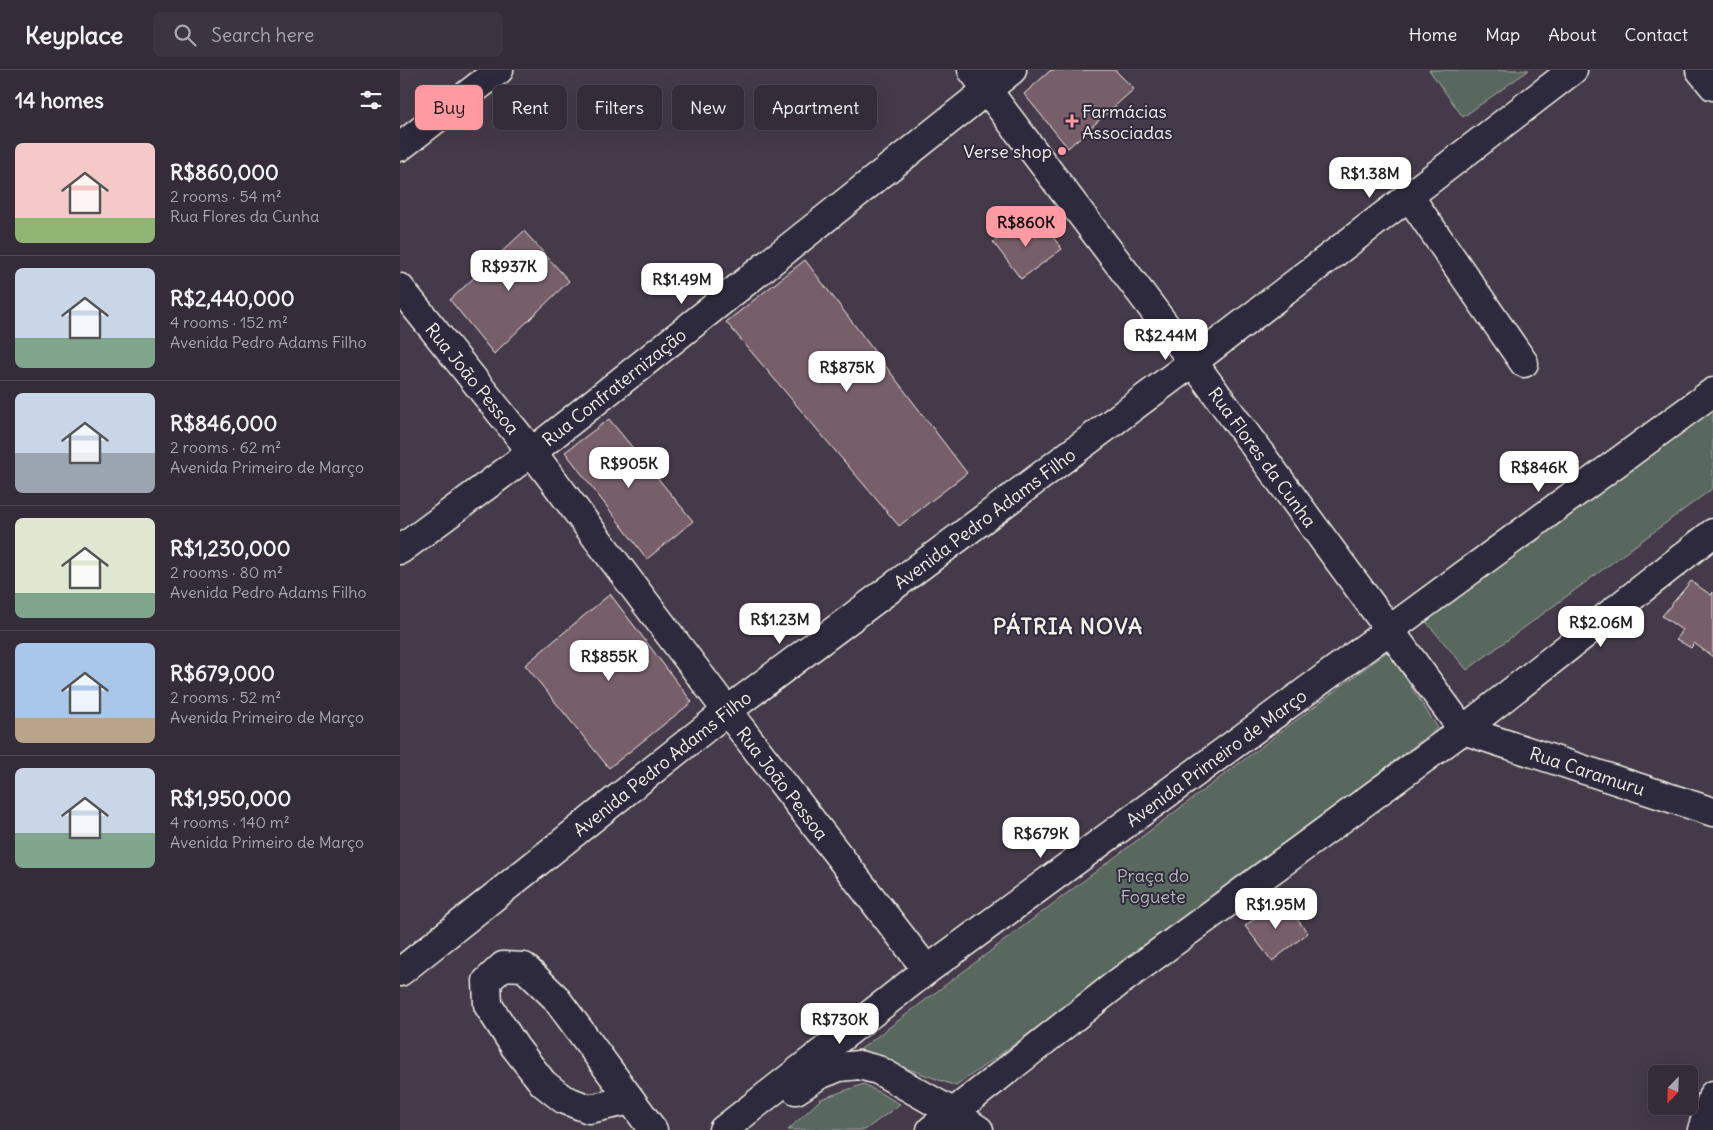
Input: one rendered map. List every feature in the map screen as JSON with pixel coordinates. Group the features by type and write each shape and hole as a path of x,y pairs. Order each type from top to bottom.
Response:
{"main road":[{"path":"400,148 499,70"},
{"name":"Rua Confraternização","path":"400,550 532,452 979,80 1012,70"},
{"name":"Avenida Pedro Adams Filho","path":"400,972 727,711 1193,362 1573,70"},
{"name":"Rua Flores da Cunha","path":"979,80 1193,362 1463,730"},
{"path":"1409,196 1524,363"},
{"name":"Rua João Pessoa","path":"400,288 532,452 727,711 927,970"},
{"name":"Avenida Primeiro de Março","path":"724,1130 927,970 1713,392"},
{"path":"931,1130 1119,982 1463,730 1713,533"},
{"name":"Rua Caramuru","path":"1463,730 1713,812"},
{"path":"631,1100 589,1109 563,1099 543,1083 515,1047 488,1005 487,981 503,966 524,967 555,997 631,1100 653,1130"},
{"path":"733,1130 819,1075 840,1066 859,1065 878,1070 954,1113 979,1130"},
{"path":"1702,1130 1713,1095"}],"green space":[{"path":"1429,70 1529,70 1463,117"},
{"path":"1713,405 1713,488 1467,670 1422,617"},
{"name":"Praça do Foguete","path":"1388,651 1438,728 1118,970 956,1086 858,1051"},
{"path":"864,1084 900,1104 865,1130 788,1130 821,1099"}],"building":[{"name":"Farmácias Associadas","path":"1051,70 1115,70 1134,89 1068,148 1024,94"},
{"path":"1023,220 1036,237 1047,229 1062,249 1021,279 993,242"},
{"path":"524,231 569,281 494,354 450,300"},
{"path":"805,260 967,473 899,526 726,322"},
{"path":"609,419 693,521 647,559 565,452"},
{"path":"1691,581 1711,595 1713,592 1713,657 1694,643 1691,648 1676,639 1682,630 1662,616"},
{"path":"610,594 692,702 609,768 525,665"},
{"path":"1280,898 1308,933 1272,961 1245,926"}],"place":[{"name":"Farmácias Associadas","path":"1072,121"},
{"name":"Verse shop","path":"1062,151"}],"district":[{"name":"PÁTRIA NOVA","path":"1068,626"}]}
